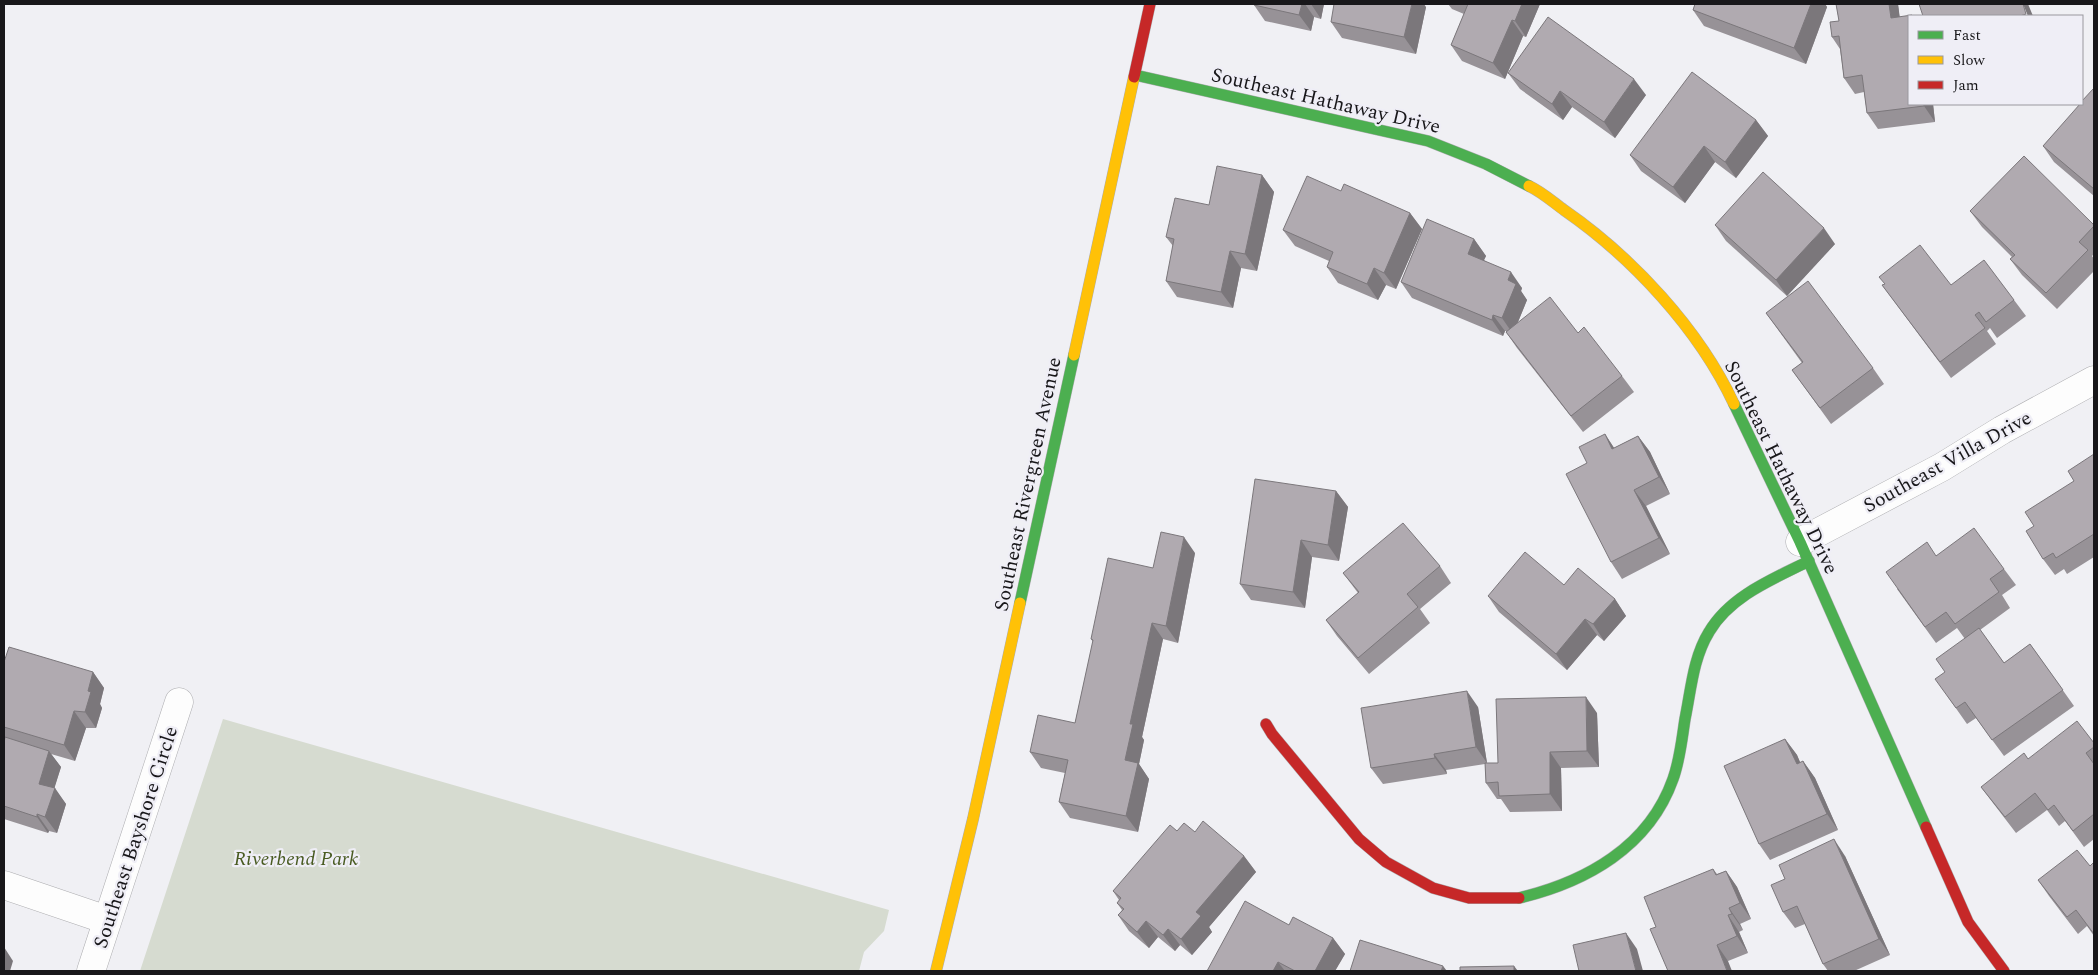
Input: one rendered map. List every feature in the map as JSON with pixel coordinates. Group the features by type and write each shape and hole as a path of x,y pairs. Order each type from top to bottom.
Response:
{"street":[{"name":"Southeast Rivergreen Avenue","path":"936,971 974,819 1150,4"},
{"name":"Southeast Hathaway Drive","path":"1136,75 1428,141 1486,164 1536,189 1590,228 1646,281 1690,331 1726,386 1805,552 1968,922 2004,971"},
{"name":"Southeast Villa Drive","path":"1805,552 2002,430 2094,380"},
{"path":"1266,724 1272,734 1359,839 1386,862 1433,888 1469,898 1519,898 1552,890 1598,869 1634,840 1662,805 1674,777 1698,654 1709,631 1734,603 1773,579 1805,552"},
{"name":"Southeast Bayshore Circle","path":"91,971 180,702"},
{"path":"4,885 107,920"}],"green space":[{"name":"Riverbend Park","path":"223,719 889,910 884,931 864,952 859,971 140,971"}],"building":[{"path":"1254,4 1302,4 1299,15"},
{"path":"1334,4 1412,4 1404,37 1331,22"},
{"path":"1468,4 1522,4 1515,21 1512,20 1493,63 1451,45"},
{"path":"1695,4 1811,4 1794,48 1693,10"},
{"path":"1836,4 1889,4 1891,18 1908,16 1908,105 1924,106 1867,113 1862,75 1844,78 1839,36 1832,37 1830,22 1839,21"},
{"path":"1919,4 2023,4 2026,14 2023,15 1923,15"},
{"path":"1548,17 1634,79 1604,122 1560,91 1552,104 1508,73"},
{"path":"1692,72 1756,120 1725,162 1704,146 1673,187 1630,155"},
{"path":"2094,90 2094,189 2043,146 2079,105 2083,105 2083,100"},
{"path":"2024,156 2094,225 2079,242 2088,250 2046,293 2010,259 2015,255 1970,211"},
{"path":"1217,166 1262,175 1245,254 1230,251 1221,292 1166,281 1174,239 1166,237 1175,198 1209,205"},
{"path":"1763,172 1824,228 1776,280 1715,225"},
{"path":"1307,176 1341,191 1344,184 1410,213 1384,273 1374,268 1367,284 1327,267 1333,252 1283,230"},
{"path":"1427,219 1474,239 1468,254 1511,272 1508,280 1516,284 1502,318 1493,315 1492,320 1401,282"},
{"path":"1920,245 1951,285 1984,260 2014,300 1986,322 1979,312 1975,315 1985,328 1940,362 1882,285 1885,284 1879,277"},
{"path":"1808,281 1873,368 1820,408 1792,370 1803,362 1766,313"},
{"path":"1550,297 1578,333 1584,327 1622,376 1571,416 1506,332"},
{"path":"1605,434 1612,449 1638,436 1659,477 1634,490 1659,538 1611,562 1566,474 1587,463 1579,447"},
{"path":"2094,454 2094,534 2056,558 2053,553 2043,559 2026,531 2034,526 2025,512 2074,481 2068,471"},
{"path":"1255,479 1336,491 1328,545 1301,540 1293,592 1240,584"},
{"path":"1403,523 1440,566 1407,594 1418,607 1358,658 1326,620 1359,592 1343,573"},
{"path":"1974,528 2004,569 1990,579 1999,592 1955,624 1946,612 1925,627 1886,572 1927,542 1936,556"},
{"path":"1161,532 1184,537 1166,626 1152,623 1130,724 1133,724 1125,760 1138,763 1126,816 1059,802 1068,760 1030,752 1038,715 1075,723 1108,558 1153,568"},
{"path":"1525,552 1564,585 1578,568 1615,599 1593,624 1585,619 1556,654 1488,596"},
{"path":"1979,628 2004,663 2030,644 2063,690 1992,740 1965,702 1956,708 1935,679 1945,672 1936,659"},
{"path":"9,647 93,672 88,691 91,692 85,712 74,711 64,745 4,727 4,662"},
{"path":"1467,691 1476,747 1434,754 1435,758 1371,768 1361,708"},
{"path":"1586,697 1587,751 1550,752 1550,794 1499,796 1498,782 1486,783 1485,763 1498,763 1496,699"},
{"path":"2077,721 2094,743 2094,747 2086,753 2094,764 2094,814 2073,831 2054,805 2048,810 2035,793 2005,817 1981,787 2024,753 2028,759"},
{"path":"5,737 49,751 39,784 55,788 45,817 37,814 37,817 4,806"},
{"path":"1785,739 1797,764 1803,761 1827,814 1759,844 1724,766"},
{"path":"1203,821 1244,856 1196,912 1201,916 1181,939 1168,929 1163,935 1146,921 1137,932 1118,915 1124,909 1117,903 1121,898 1113,891 1170,825 1177,831 1184,823 1195,832"},
{"path":"1834,839 1879,939 1823,964 1797,906 1783,912 1771,885 1785,879 1779,865"},
{"path":"2077,850 2090,866 2094,862 2094,934 2076,910 2067,917 2038,880"},
{"path":"1713,869 1716,875 1726,871 1740,903 1729,908 1732,914 1728,915 1737,936 1717,945 1727,971 1668,971 1650,929 1656,927 1644,897"},
{"path":"1245,901 1289,925 1293,917 1333,938 1315,971 1295,971 1278,962 1273,971 1207,971"},
{"path":"1626,933 1636,971 1579,971 1573,945"},
{"path":"1360,940 1443,966 1441,971 1350,971"},
{"path":"1514,966 1514,971 1460,971 1460,967"}],"traffic: fast":[{"path":"1135,75 1428,141 1486,164 1529,186"},
{"path":"1020,603 1074,355"},
{"path":"1734,404 1800,542 1926,827"},
{"path":"1519,898 1544,891 1591,871 1612,858 1648,824 1662,803 1673,779 1693,674 1699,652 1709,632 1728,608 1740,598 1809,561"}],"traffic: slow":[{"path":"1074,355 1134,77"},
{"path":"1529,186 1543,194 1589,229 1638,272 1661,296 1702,349 1734,404"},
{"path":"936,971 973,819 1020,603"}],"traffic: jam":[{"path":"1134,77 1150,4"},
{"path":"1266,724 1272,734 1359,839 1386,862 1433,888 1469,898 1519,898"},
{"path":"1926,827 1968,922 2004,971"}]}
